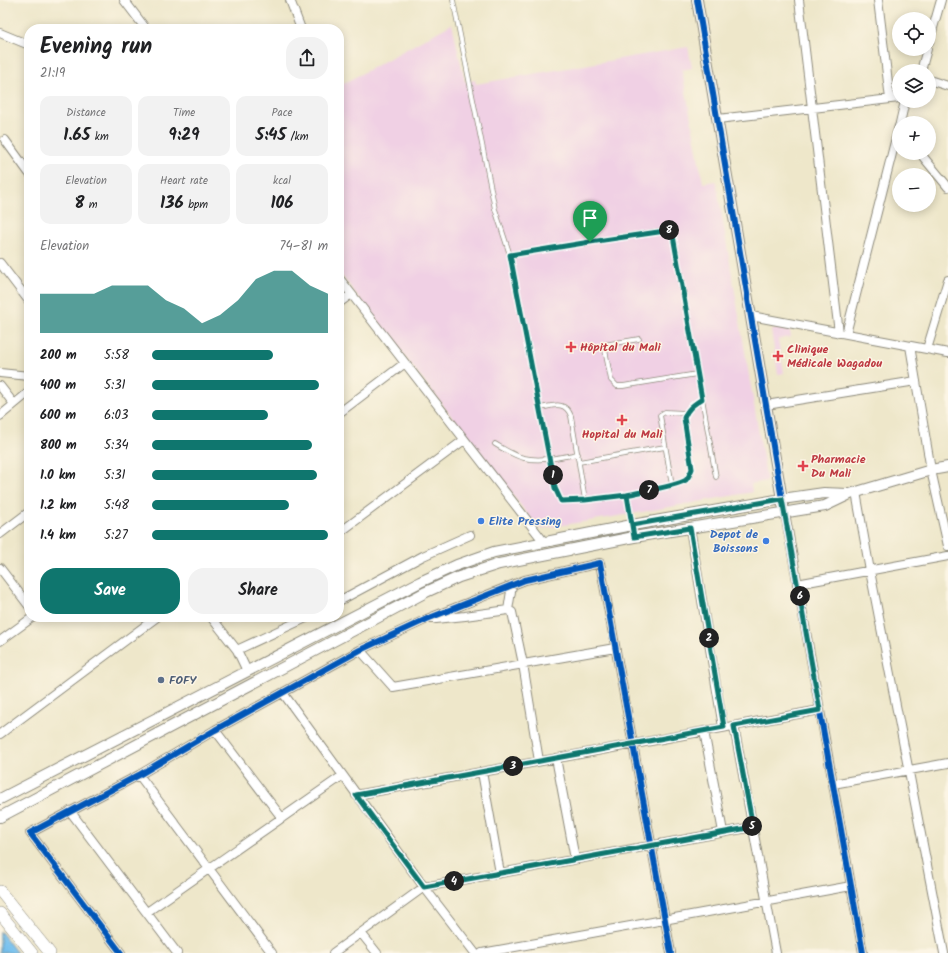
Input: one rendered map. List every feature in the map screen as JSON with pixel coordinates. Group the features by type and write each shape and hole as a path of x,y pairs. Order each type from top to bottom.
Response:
{"main road":[{"path":"0,891 50,953"},
{"path":"0,913 32,953"}],"street":[{"path":"124,0 142,24"},
{"path":"290,0 299,24"},
{"path":"697,0 782,499 863,953"},
{"path":"799,0 842,333"},
{"path":"718,119 890,99 878,0"},
{"path":"936,15 940,0"},
{"path":"0,33 24,43"},
{"path":"936,82 948,86"},
{"path":"5,140 24,166"},
{"path":"842,333 892,152"},
{"path":"926,160 948,187"},
{"path":"0,263 24,294"},
{"path":"926,349 948,280"},
{"path":"344,284 544,542"},
{"path":"344,300 352,294"},
{"path":"751,316 948,353"},
{"path":"910,346 931,470 948,546"},
{"path":"344,409 405,363"},
{"path":"0,374 24,376"},
{"path":"766,405 916,381"},
{"path":"0,386 14,404"},
{"path":"0,416 24,396"},
{"path":"344,529 464,440"},
{"path":"0,817 426,592 459,577 499,564 634,537 825,506 853,493 931,470 948,467"},
{"path":"344,621 420,582 457,565 494,552 632,525 782,499 824,493 853,493"},
{"path":"853,493 870,571 944,953"},
{"path":"0,534 24,516"},
{"path":"690,528 724,727"},
{"path":"344,599 423,556 470,535"},
{"path":"798,584 948,556"},
{"path":"121,953 30,832 139,775 215,730 360,650 427,619 525,580 600,563 671,953"},
{"path":"0,568 24,599"},
{"path":"508,610 512,585"},
{"path":"427,619 465,616 508,610 512,612 523,664 539,761"},
{"path":"0,641 26,622"},
{"path":"0,734 150,622"},
{"path":"215,622 237,650 247,671"},
{"path":"237,650 297,622"},
{"path":"0,799 342,622"},
{"path":"360,650 393,687 615,648"},
{"path":"283,693 356,795 475,953"},
{"path":"356,795 820,710"},
{"path":"734,726 776,953"},
{"path":"215,730 282,818"},
{"path":"704,731 723,832"},
{"path":"556,758 574,859"},
{"path":"833,784 948,763"},
{"path":"482,772 500,873"},
{"path":"139,775 272,953"},
{"path":"147,912 342,776"},
{"path":"70,811 177,953"},
{"path":"333,953 424,887 753,827"},
{"path":"482,953 851,886"},
{"path":"361,933 377,953"}],"lane":[{"path":"452,0 495,209 510,255 555,488 561,501 627,495 685,481 692,469 684,418 686,412 702,399"},
{"path":"510,255 672,230 716,477"},
{"path":"639,339 604,344 611,380 617,386 697,374"},
{"path":"540,408 562,405 569,409 585,500"},
{"path":"672,485 660,415 665,412 686,412"},
{"path":"495,444 508,452 524,458 550,458 578,454"},
{"path":"579,462 666,447"},
{"path":"627,495 634,537"}],"shaded area":[{"name":"Hôpital du Mali","path":"452,24 465,82 475,80 476,84 688,47 692,68 682,70 703,183 716,181 767,481 751,484 752,492 539,529 344,278 344,83"},
{"name":"Clinique Médicale Wagadou","path":"789,327 791,337 778,339 784,373 778,374 771,330"}],"water":[{"path":"0,931 17,953 0,953"}],"cycle path":[{"path":"697,0 782,499 863,953"},
{"path":"121,953 30,833 139,775 215,730 360,650 427,619 525,580 600,563 671,953"}],"place":[{"name":"Hôpital du Mali","path":"571,347"},
{"name":"Clinique Médicale Wagadou","path":"778,356"},
{"name":"Hopital du Mali","path":"622,420"},
{"name":"Pharmacie Du Mali","path":"803,466"},
{"name":"Elite Pressing","path":"481,521"},
{"name":"Depot de Boissons","path":"766,541"},
{"name":"FOFY","path":"161,680"}],"route":[{"path":"590,242 510,255 555,488 561,501 627,495 631,514 632,525 634,537 690,528 724,727 356,795 424,887 753,827 734,726 820,710 782,499 632,525 627,495 672,485 685,481 689,476 692,469 684,418 686,412 702,399 672,230 590,242"}]}
